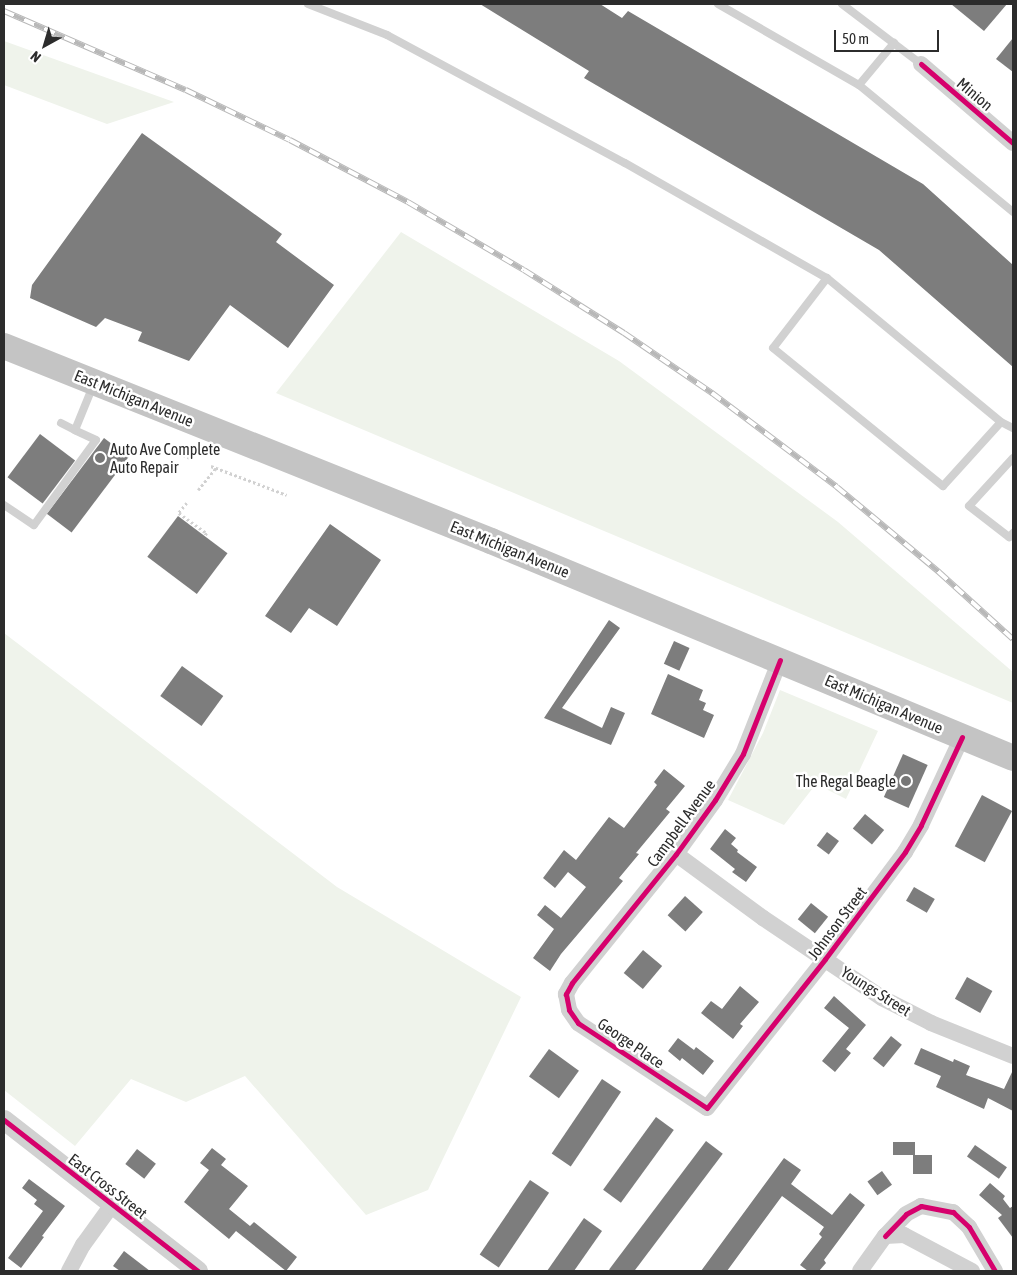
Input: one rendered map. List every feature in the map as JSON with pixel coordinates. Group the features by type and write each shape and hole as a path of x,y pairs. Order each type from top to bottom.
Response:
{"main road":[{"name":"East Michigan Avenue","path":"4,346 780,660 1013,758"}],"street":[{"name":"Minion","path":"921,64 1013,143"},
{"name":"Campbell Avenue","path":"572,983 676,854 715,800 743,754 780,660"},
{"name":"Johnson Street","path":"707,1108 825,959 905,852 921,825 962,737"},
{"name":"Youngs Street","path":"676,854 763,918 882,998 931,1023 1013,1056"},
{"name":"George Place","path":"572,983 566,994 569,1010 578,1022 707,1108"},
{"name":"East Cross Street","path":"4,1120 198,1271"},
{"path":"69,1271 82,1245 112,1205"},
{"path":"860,1271 885,1236 906,1214 922,1206 953,1212 969,1228 995,1271"},
{"path":"885,1236 908,1237 972,1271"}],"lane":[{"path":"308,4 387,35 625,163 827,278 1002,422 1013,428"},
{"path":"718,4 858,85 1013,212"},
{"path":"842,4 921,64"},
{"path":"858,85 894,43"},
{"path":"827,278 773,348 943,486 1002,422"},
{"path":"75,430 95,382"},
{"path":"4,505 34,525 96,440 61,423"},
{"path":"1013,458 969,506 1010,537 1013,533"}],"path":[{"path":"183,455 190,458"},
{"path":"211,466 287,495"},
{"path":"198,490 216,468"},
{"path":"187,503 179,513 207,533 205,536"}],"shaded area":[{"path":"4,41 174,102 107,124 4,85"},
{"path":"401,232 619,361 838,522 1013,672 1013,703 276,393"},
{"path":"4,633 337,887 521,997 428,1190 366,1215 245,1076 186,1102 131,1079 75,1146 4,1090"},
{"path":"780,690 878,731 846,799 816,784 784,825 728,800 763,733"}],"building":[{"path":"480,4 600,4 622,18 628,11 923,184 1013,265 1013,367 879,250 584,78 589,71"},
{"path":"951,4 1007,4 984,31"},
{"path":"1013,38 1013,72 996,59"},
{"path":"142,133 282,234 276,242 334,285 288,348 230,305 189,361 138,341 142,332 105,318 96,327 30,298 32,285"},
{"path":"40,434 75,460 43,504 8,477"},
{"path":"104,438 129,457 72,533 47,514"},
{"path":"178,516 228,553 197,594 147,557"},
{"path":"330,524 381,560 337,626 309,608 291,633 265,616"},
{"path":"609,620 620,628 562,708 602,728 611,707 625,713 611,745 544,718"},
{"path":"674,641 690,648 679,671 664,664"},
{"path":"182,666 223,696 202,726 160,696"},
{"path":"668,674 703,690 699,700 706,703 703,710 714,715 704,738 651,714"},
{"name":"The Regal Beagle","path":"903,754 928,765 909,808 884,797"},
{"path":"664,769 685,786 666,809 670,812 636,853 639,854 619,878 623,881 561,954 550,971 533,958 554,929 537,915 545,905 561,918 586,887 568,872 555,888 543,878 564,850 576,860 609,817 624,828 657,785 654,782"},
{"path":"982,795 1012,811 985,862 955,846"},
{"path":"865,814 884,830 872,845 853,829"},
{"path":"725,829 736,838 731,844 738,850 737,852 757,867 746,882 732,872 735,869 710,849"},
{"path":"827,832 839,841 829,855 817,846"},
{"path":"914,887 935,899 927,913 906,901"},
{"path":"685,896 703,912 685,931 668,915"},
{"path":"811,903 828,917 815,933 798,919"},
{"path":"643,950 662,966 643,989 624,973"},
{"path":"967,977 992,991 980,1013 955,999"},
{"path":"740,986 759,1002 740,1024 743,1026 733,1039 701,1013 711,1001 722,1009"},
{"path":"834,996 866,1025 846,1049 851,1053 835,1072 822,1061 849,1028 824,1008"},
{"path":"891,1036 902,1045 884,1067 873,1059"},
{"path":"678,1038 694,1050 696,1047 714,1061 703,1075 682,1058 680,1061 668,1051"},
{"path":"921,1048 953,1062 954,1059 970,1066 966,1075 1004,1089 1013,1070 1013,1111 988,1098 984,1109 936,1087 941,1076 914,1064"},
{"path":"549,1049 579,1071 559,1098 529,1077"},
{"path":"602,1079 621,1092 571,1166 552,1154"},
{"path":"656,1117 674,1130 621,1203 603,1190"},
{"path":"706,1141 723,1154 634,1271 609,1270"},
{"path":"893,1142 915,1142 915,1155 893,1155"},
{"path":"975,1145 1007,1167 999,1179 967,1156"},
{"path":"212,1148 226,1159 221,1165 248,1186 229,1209 250,1226 254,1222 297,1257 286,1271 236,1231 229,1239 184,1202 209,1170 200,1163"},
{"path":"137,1149 156,1164 144,1179 125,1164"},
{"path":"913,1155 932,1155 932,1174 913,1174"},
{"path":"784,1158 801,1170 791,1184 832,1215 850,1193 865,1205 824,1260 826,1263 819,1271 808,1271 800,1265 822,1237 819,1234 824,1227 782,1196 727,1271 701,1271"},
{"path":"882,1171 892,1185 877,1195 867,1182"},
{"path":"29,1179 65,1206 21,1268 8,1258 43,1211 34,1204 37,1200 22,1188"},
{"path":"530,1180 549,1193 499,1267 480,1255"},
{"path":"990,1183 1005,1196 1003,1199 1010,1208 1013,1206 1013,1238 998,1218 1002,1215 979,1195"},
{"path":"584,1218 602,1231 574,1271 547,1271"},
{"path":"124,1251 150,1271 120,1271 113,1266"}],"railway":[{"path":"4,11 186,90 290,140 408,202 524,270 624,333 712,393 837,487 939,572 1013,639"}],"cycle path":[{"path":"921,64 1013,143"},
{"path":"780,660 743,754 715,800 676,854 572,983 566,994 569,1010 578,1023 707,1108 825,959 905,852 921,825 962,737"},
{"path":"4,1120 198,1271"},
{"path":"885,1236 906,1214 921,1206 953,1212 969,1227 995,1271"}],"place":[{"name":"Auto Ave Complete Auto Repair","path":"100,458"},
{"name":"The Regal Beagle","path":"906,781"}]}
